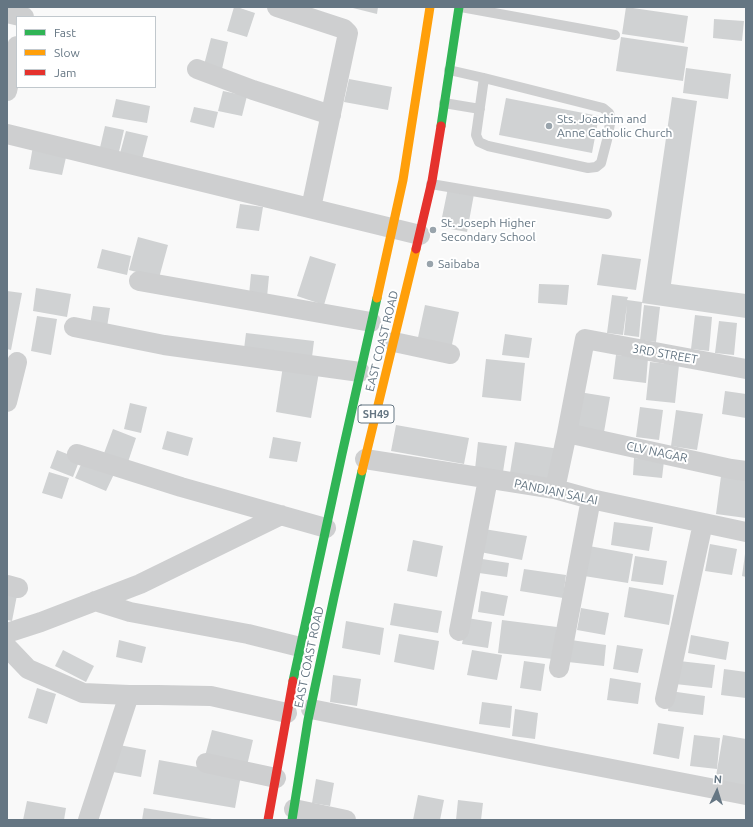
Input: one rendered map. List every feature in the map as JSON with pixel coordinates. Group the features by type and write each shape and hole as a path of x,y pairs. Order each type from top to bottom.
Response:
{"main road":[{"name":"EAST COAST ROAD","path":"268,820 300,647 392,229 407,180 430,7"},
{"name":"EAST COAST ROAD","path":"293,814 310,708 334,597 365,459 420,235 427,184 432,181 460,7"}],"street":[{"path":"277,7 344,29 348,33 310,208"},
{"path":"7,13 20,16"},
{"path":"7,91 16,50"},
{"path":"197,69 253,90 331,115"},
{"path":"7,134 420,235"},
{"path":"139,281 371,322"},
{"path":"74,327 164,345 360,372"},
{"name":"3RD STREET","path":"567,433 585,340 746,369"},
{"path":"394,342 450,354"},
{"path":"7,402 17,362"},
{"path":"555,490 567,433"},
{"name":"CLV NAGAR","path":"567,433 746,471"},
{"path":"77,454 181,487 326,528"},
{"name":"PANDIAN SALAI","path":"365,459 555,490 590,499 746,532"},
{"path":"459,631 488,479"},
{"path":"558,668 590,499"},
{"path":"7,633 42,622 140,584 281,515"},
{"path":"665,699 702,523"},
{"path":"95,601 130,612 248,634 300,647"},
{"path":"7,647 28,669 83,693 211,696 288,713"},
{"path":"88,820 129,695"},
{"path":"310,708 746,795"},
{"path":"206,763 276,778"},
{"path":"293,814 346,820"}],"lane":[{"path":"460,7 615,35"},
{"path":"449,70 484,78 603,108 609,113 611,118 601,163 596,167 588,168 488,146 479,142 476,136 484,78"},
{"path":"444,102 480,108"},
{"path":"427,184 607,214"}],"building":[{"path":"234,7 255,13 247,37 227,31"},
{"path":"349,7 378,7 377,14"},
{"path":"626,7 688,16 684,43 622,34"},
{"path":"714,19 744,21 742,41 713,38"},
{"path":"621,37 688,47 683,81 616,71"},
{"path":"211,38 228,42 222,69 204,65"},
{"path":"686,68 731,74 728,99 683,93"},
{"path":"349,79 392,87 388,110 344,102"},
{"path":"223,91 247,96 242,116 218,111"},
{"path":"672,97 697,101 671,284 746,294 746,318 642,303"},
{"name":"Sts. Joachim and Anne Catholic Church","path":"506,98 599,116 592,153 499,135"},
{"path":"116,99 150,106 147,123 112,117"},
{"path":"194,107 218,112 214,128 190,122"},
{"path":"105,126 124,130 118,156 99,152"},
{"path":"126,131 148,136 141,163 119,157"},
{"path":"33,146 67,153 62,175 29,169"},
{"path":"448,188 474,194 467,232 440,227"},
{"path":"240,204 263,207 259,231 236,228"},
{"path":"138,237 168,245 159,278 129,270"},
{"path":"102,249 131,256 127,275 97,268"},
{"path":"602,254 641,259 636,290 597,285"},
{"path":"310,256 336,264 324,305 297,296"},
{"path":"251,274 269,276 267,297 249,295"},
{"path":"539,284 569,285 567,305 538,303"},
{"path":"36,288 71,294 67,317 33,311"},
{"path":"7,291 22,293 11,350 7,349"},
{"path":"612,295 628,297 627,300 642,302 639,337 624,335 627,305 623,335 607,333"},
{"path":"425,305 459,312 451,349 417,342"},
{"path":"644,305 660,307 656,342 640,340"},
{"path":"93,306 110,308 107,327 90,325"},
{"path":"695,315 712,317 709,351 691,349"},
{"path":"37,316 57,319 51,355 31,351"},
{"path":"719,321 737,323 734,355 715,353"},
{"path":"246,333 314,341 312,357 244,349"},
{"path":"505,334 532,338 529,358 502,355"},
{"path":"616,355 648,358 646,383 613,379"},
{"path":"486,359 525,363 521,401 482,397"},
{"path":"650,362 679,365 675,403 646,400"},
{"path":"283,366 319,372 311,418 276,412"},
{"path":"725,391 746,394 746,418 722,414"},
{"path":"579,392 610,397 604,432 574,427"},
{"path":"130,403 147,407 141,433 124,429"},
{"path":"640,407 663,410 659,440 636,437"},
{"path":"676,410 703,414 697,450 671,446"},
{"path":"396,425 469,438 464,464 391,451"},
{"path":"113,429 136,438 127,465 103,456"},
{"path":"167,431 193,438 188,456 162,449"},
{"path":"273,437 301,442 297,462 269,458"},
{"path":"478,442 507,446 503,472 475,469"},
{"path":"515,442 559,449 554,480 510,473"},
{"path":"57,450 80,459 73,477 50,468"},
{"path":"634,458 664,461 662,478 633,475"},
{"path":"83,460 114,474 106,491 75,478"},
{"path":"49,472 69,478 62,499 42,493"},
{"path":"721,476 746,480 746,518 716,514"},
{"path":"614,522 653,527 649,551 611,545"},
{"path":"484,529 527,536 522,560 480,552"},
{"path":"413,540 443,546 437,577 407,571"},
{"path":"710,544 737,549 732,575 705,571"},
{"path":"589,546 633,554 628,583 584,576"},
{"path":"746,554 746,577 742,576"},
{"path":"635,556 667,561 663,585 631,581"},
{"path":"482,559 509,563 507,577 479,573"},
{"path":"524,569 566,575 563,598 520,591"},
{"path":"629,587 674,595 669,625 624,617"},
{"path":"7,588 18,590 12,621 7,620"},
{"path":"481,591 508,596 504,616 478,612"},
{"path":"394,603 442,611 438,633 390,625"},
{"path":"581,608 609,613 605,635 577,630"},
{"path":"467,618 492,622 488,648 462,644"},
{"path":"502,620 557,627 553,659 498,653"},
{"path":"346,621 384,628 380,655 342,648"},
{"path":"399,634 439,641 434,670 394,662"},
{"path":"691,635 729,642 726,660 688,653"},
{"path":"119,640 146,647 142,663 116,657"},
{"path":"571,640 606,645 604,666 568,662"},
{"path":"617,645 643,649 638,673 613,669"},
{"path":"63,650 94,666 86,682 55,666"},
{"path":"472,650 502,655 497,680 467,675"},
{"path":"524,661 545,664 541,691 520,688"},
{"path":"679,661 715,665 712,688 675,684"},
{"path":"724,669 746,672 746,698 721,695"},
{"path":"333,675 361,679 357,706 330,702"},
{"path":"610,678 641,683 638,704 607,700"},
{"path":"37,688 56,694 47,724 28,718"},
{"path":"670,691 705,696 703,715 668,711"},
{"path":"482,702 512,706 510,728 479,724"},
{"path":"515,709 538,713 535,739 512,736"},
{"path":"658,723 684,727 679,759 653,754"},
{"path":"212,730 253,740 246,770 204,760"},
{"path":"694,735 720,738 717,769 690,766"},
{"path":"723,735 746,739 746,787 715,782"},
{"path":"119,745 146,750 141,777 113,772"},
{"path":"159,760 241,775 235,808 153,794"},
{"path":"316,779 334,783 330,806 312,803"},
{"path":"418,795 444,800 440,820 413,820"},
{"path":"458,800 483,803 481,820 456,820"},
{"path":"27,801 66,808 64,820 23,820"},
{"path":"144,808 212,819 212,820 142,820"}],"traffic: fast":[{"path":"441,126 459,7"},
{"path":"293,681 377,298"},
{"path":"292,820 308,720 362,471"}],"traffic: slow":[{"path":"377,298 403,180 430,7"},
{"path":"362,471 416,249"}],"traffic: jam":[{"path":"416,249 432,181 441,126"},
{"path":"268,820 293,681"}],"place":[{"name":"Sts. Joachim and Anne Catholic Church","path":"549,126"},
{"name":"St. Joseph Higher Secondary School","path":"433,230"},
{"name":"Saibaba","path":"430,264"}]}
